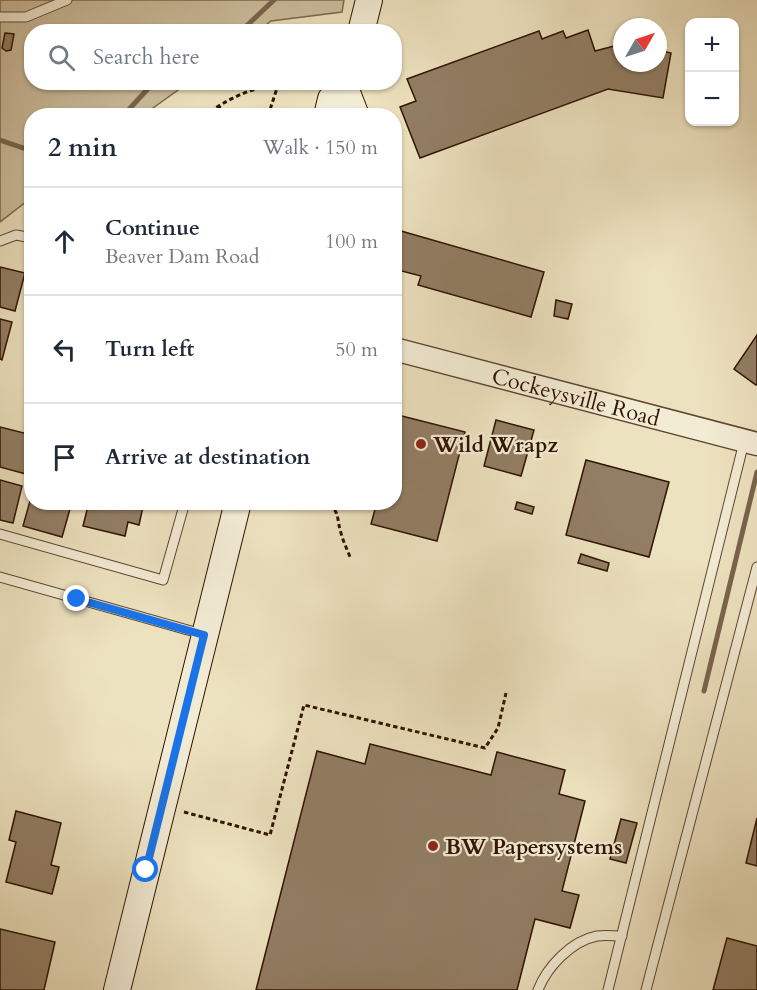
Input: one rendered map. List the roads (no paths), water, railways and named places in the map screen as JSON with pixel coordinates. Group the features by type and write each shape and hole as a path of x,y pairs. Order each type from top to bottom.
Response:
{"main road":[{"path":"329,108 332,99 342,90"},
{"path":"348,90 354,108"},
{"path":"117,990 236,510"}],"street":[{"name":"Cockeysville Road","path":"402,351 750,442"}],"lane":[{"path":"0,17 26,17 66,0"},
{"path":"0,241 15,235 24,236"},
{"path":"608,990 750,442"},
{"path":"0,534 164,580 183,510"},
{"path":"646,990 757,567"},
{"path":"0,578 204,635"},
{"path":"538,990 543,977 561,956 578,944 597,936 622,936"}],"waterway":[{"path":"248,24 274,0"},
{"path":"130,108 147,90"},
{"path":"0,140 24,148"},
{"path":"704,691 757,472"}],"place":[{"name":"Wild Wrapz","path":"421,444"},
{"name":"BW Papersystems","path":"433,846"}]}
